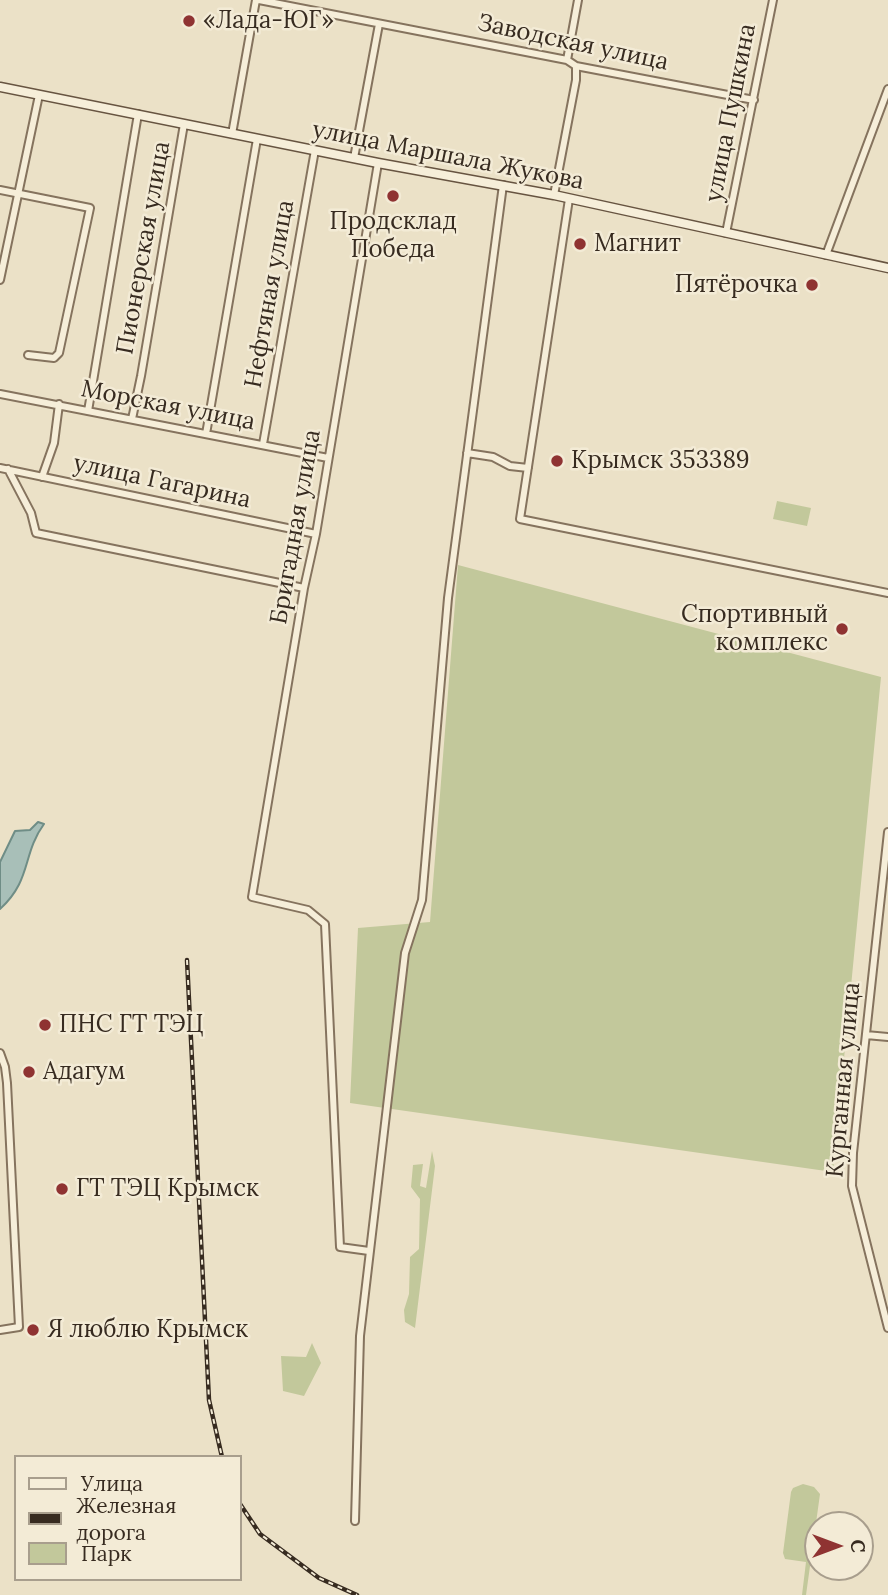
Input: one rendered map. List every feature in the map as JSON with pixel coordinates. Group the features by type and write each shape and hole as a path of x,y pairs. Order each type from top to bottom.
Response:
{"main road":[{"name":"улица Маршала Жукова","path":"0,87 378,163 554,195 888,268"}],"street":[{"name":"Заводская улица","path":"258,0 567,60 576,66 754,100"},
{"path":"232,134 258,0"},
{"path":"567,60 578,0"},
{"name":"улица Пушкина","path":"726,233 773,0"},
{"path":"354,158 379,24"},
{"path":"554,195 576,80 576,66"},
{"path":"826,256 888,89"},
{"path":"0,279 39,94"},
{"path":"88,411 138,114"},
{"name":"Пионерская улица","path":"132,419 184,124"},
{"path":"205,434 257,139"},
{"name":"Нефтяная улица","path":"263,444 314,150"},
{"name":"Бригадная улица","path":"369,1251 340,1247 325,924 308,909 252,897 378,163"},
{"path":"355,1521 360,1336 369,1251 405,953 422,900 448,598 503,185"},
{"path":"0,190 90,208 59,353 54,358 28,355"},
{"path":"569,199 520,519 888,593"},
{"name":"Морская улица","path":"0,394 328,458"},
{"path":"42,477 54,443 59,404"},
{"path":"467,453 494,457 510,466 528,467"},
{"path":"4,468 31,513 36,533 304,588"},
{"name":"улица Гагарина","path":"4,468 316,534"},
{"name":"Курганная улица","path":"888,832 886,879 866,1035 852,1186 888,1328"},
{"path":"866,1035 888,1037"},
{"path":"0,1053 7,1083 19,1327 0,1330"}],"green space":[{"path":"777,501 811,508 807,526 773,519"},
{"path":"458,565 881,677 833,1172 350,1103 358,928 430,922"},
{"path":"432,1151 435,1166 415,1328 405,1322 404,1310 409,1294 410,1257 419,1249 420,1199 411,1187 413,1165 423,1164 420,1186 426,1188"},
{"path":"312,1343 321,1363 304,1396 283,1391 281,1356 306,1357"},
{"path":"803,1484 814,1487 820,1494 818,1511 804,1511 804,1562 785,1559 783,1553 793,1488"},
{"path":"804,1578 804,1581 808,1581 806,1595 802,1595"}],"water":[{"path":"38,822 44,824 32,846 22,877 17,888 0,909 0,862 15,831 30,830"}],"railway":[{"path":"187,960 209,1400 222,1455"},
{"path":"242,1507 260,1534 319,1578 357,1595"}],"place":[{"name":"«Лада-ЮГ»","path":"189,21"},
{"name":"Продсклад Победа","path":"393,196"},
{"name":"Магнит","path":"580,244"},
{"name":"Пятёрочка","path":"812,285"},
{"name":"Крымск 353389","path":"557,461"},
{"name":"Спортивный комплекс","path":"842,629"},
{"name":"ПНС ГТ ТЭЦ","path":"45,1025"},
{"name":"Адагум","path":"29,1072"},
{"name":"ГТ ТЭЦ Крымск","path":"62,1189"},
{"name":"Я люблю Крымск","path":"33,1330"}]}
